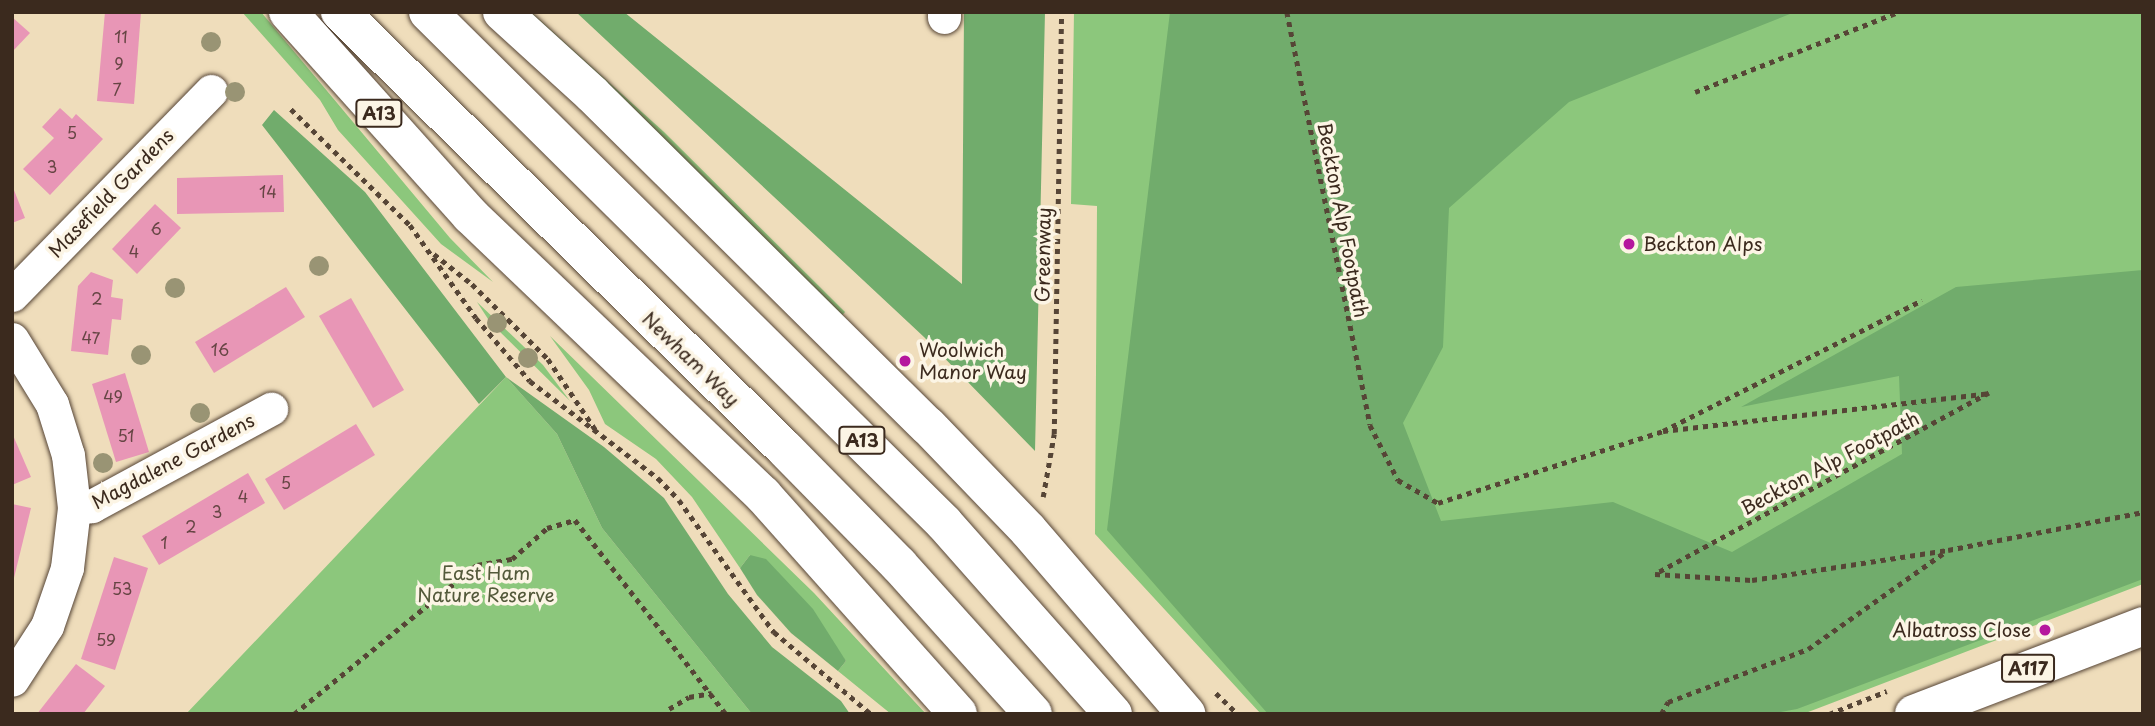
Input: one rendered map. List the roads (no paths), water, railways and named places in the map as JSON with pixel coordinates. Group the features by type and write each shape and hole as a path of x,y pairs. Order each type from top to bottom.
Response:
{"main road":[{"name":"A13","path":"288,12 470,215 763,495 958,714"},
{"name":"Newham Way","path":"340,12 552,225 880,545 1033,714"},
{"name":"A13","path":"428,12 944,523 1113,714"},
{"name":"A13","path":"502,12 592,94 928,426 1028,530 1186,714"},
{"name":"A117","path":"1929,711 2143,625"}],"street":[{"name":"Masefield Gardens","path":"12,295 211,91"},
{"path":"12,339 52,404 68,455 74,508 67,568 47,626 12,680"},
{"name":"Magdalene Gardens","path":"74,508 92,506 271,409"}],"place":[{"name":"Beckton Alps","path":"1629,244"},
{"name":"Woolwich Manor Way","path":"905,361"},
{"name":"Albatross Close","path":"2045,630"}],"park label":[{"name":"East Ham Nature Reserve","path":"486,584"}]}
